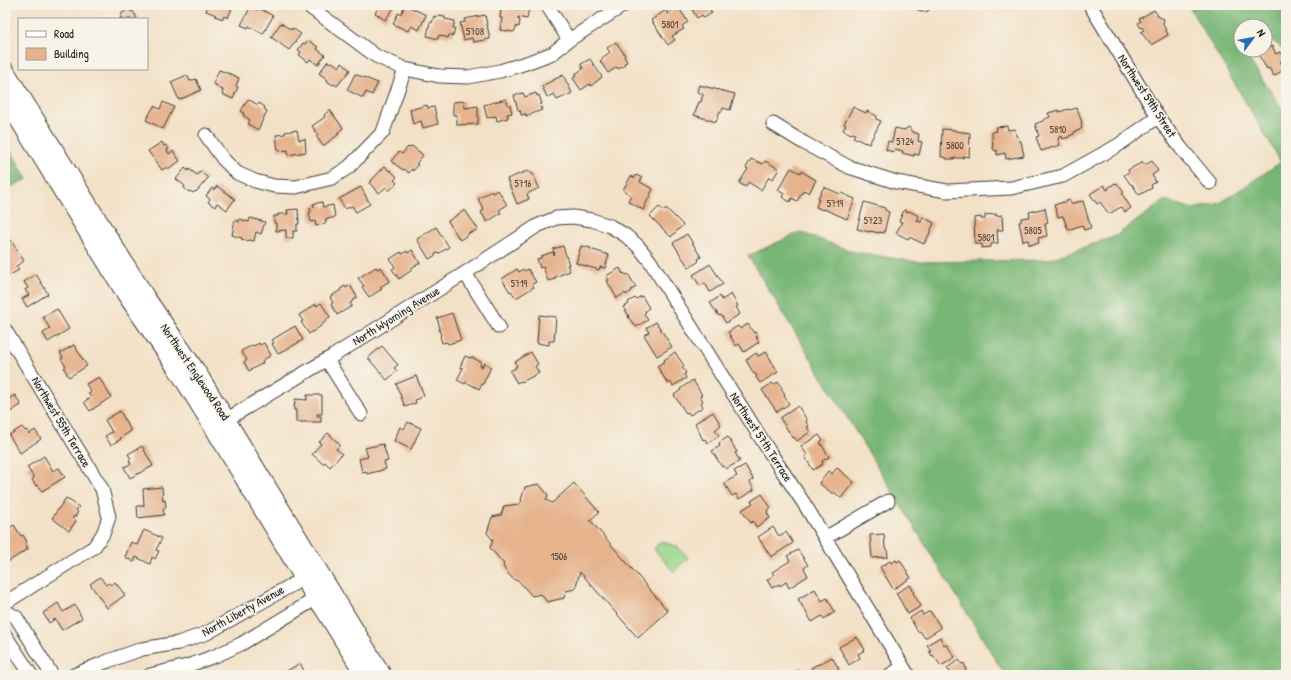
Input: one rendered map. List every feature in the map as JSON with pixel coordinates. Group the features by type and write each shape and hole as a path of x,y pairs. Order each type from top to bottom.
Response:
{"main road":[{"name":"Northwest Englewood Road","path":"5,71 146,298 196,371 220,424"},
{"name":"Northwest Englewood Road","path":"5,97 126,294 178,370 220,424 322,592 382,675"},
{"name":"Northwest Englewood Road","path":"322,592 323,607 365,675"}],"street":[{"path":"307,5 376,56 405,69 439,76 468,77 500,71 553,53 569,40 624,5"},
{"path":"547,5 569,40"},
{"name":"Northwest 59th Street","path":"1090,5 1158,117 1180,148 1210,183"},
{"path":"206,135 223,159 237,173 255,181 274,186 296,186 332,178 349,167 383,132 405,69"},
{"path":"773,124 804,144 849,167 896,182 947,191 1011,188 1063,176 1117,146 1158,117"},
{"name":"North Wyoming Avenue","path":"220,424 327,360 537,226 556,218 573,217 592,220"},
{"name":"Northwest 57th Terrace","path":"592,220 610,226 625,235 638,246 650,261 825,538 906,671"},
{"path":"465,273 499,327"},
{"name":"Northwest 55th Terrace","path":"5,330 102,489 109,517 103,534 94,547 5,603"},
{"path":"327,360 361,414"},
{"path":"825,538 888,501"},
{"name":"North Liberty Avenue","path":"74,675 142,649 178,642 207,633 311,574"},
{"path":"150,675 187,666 215,656 241,644 322,592"},
{"path":"5,611 16,618 52,675"},
{"path":"5,635 31,675"},
{"path":"16,651 31,642"},
{"path":"890,675 906,671"}],"green space":[{"path":"1188,5 1286,5 1286,51 1273,41 1273,18 1233,18 1233,58 1248,58 1286,114 1286,675 1005,675 748,256 800,232 854,252 918,262 1047,260 1116,236 1165,200 1193,209 1220,203 1281,162"},
{"path":"5,140 27,179 5,188"},
{"path":"661,541 678,547 688,558 674,572 654,549"}],"building":[{"path":"208,5 233,5 228,18 224,16 223,19 206,11"},
{"path":"396,5 385,20 375,13 378,9 374,6"},
{"path":"405,5 426,15 419,30 411,26 408,31 393,24 398,13 401,14"},
{"path":"504,5 529,7 527,19 518,17 518,20 520,20 519,27 517,26 514,32 500,30 502,18 500,18 501,8 504,8"},
{"path":"676,5 688,22 682,26 684,29 672,36 675,40 668,45 651,20 666,10 668,14 672,11 670,9"},
{"path":"718,5 710,10 712,13 704,18 702,15 697,18 690,6"},
{"path":"251,6 258,10 259,8 273,16 263,34 249,26 248,28 241,25"},
{"path":"129,9 131,12 133,11 137,18 120,18 122,17 121,14"},
{"path":"1154,10 1159,17 1164,19 1163,24 1168,35 1151,45 1141,32 1144,30 1138,23 1141,21 1139,19"},
{"path":"485,15 490,39 473,42 472,38 464,40 460,23 465,22 465,19"},
{"path":"434,16 445,17 445,19 455,21 453,36 449,35 448,38 439,35 438,39 427,36 430,22 432,23"},
{"path":"281,23 291,30 292,28 301,34 289,50 271,37"},
{"path":"308,40 318,47 317,49 325,55 318,65 310,59 308,62 299,55 301,52 298,50 303,43 305,44"},
{"path":"616,42 625,55 624,56 627,62 624,63 625,65 618,69 617,67 608,73 600,61 610,52 607,48"},
{"path":"1273,48 1276,54 1280,52 1284,59 1280,61 1285,69 1274,76 1269,68 1267,69 1260,58 1273,58"},
{"path":"590,59 602,77 591,86 590,84 581,90 573,78 576,76 575,74 583,69 581,64"},
{"path":"328,61 339,67 342,63 350,70 337,86 327,81 328,80 319,73"},
{"path":"219,70 239,78 236,86 238,87 233,99 222,94 223,90 216,87 217,85 213,84"},
{"path":"355,74 378,83 372,95 366,92 363,98 347,90"},
{"path":"187,75 190,81 196,79 201,90 179,100 171,82"},
{"path":"563,75 572,93 557,100 554,94 547,97 542,86"},
{"path":"699,85 735,94 730,110 723,108 722,111 720,111 716,122 694,115 699,102 701,102 703,94 697,92"},
{"path":"523,93 525,97 536,93 537,96 539,95 542,110 526,116 526,114 521,115 514,95"},
{"path":"248,99 258,105 259,103 265,107 264,109 267,111 258,130 248,124 250,120 243,115 244,113 241,111"},
{"path":"506,99 508,105 510,105 512,113 507,114 508,118 497,121 496,116 487,118 484,105"},
{"path":"464,101 465,108 478,106 478,124 457,125 457,115 453,115 453,102"},
{"path":"163,102 174,107 163,129 146,120 154,106 160,109"},
{"path":"427,105 428,108 434,107 438,124 423,128 421,121 413,124 410,110"},
{"path":"853,107 877,116 876,119 881,121 869,144 853,137 855,134 851,134 843,130 846,125 844,124"},
{"path":"1077,108 1082,123 1082,128 1074,132 1074,134 1069,137 1063,139 1062,136 1058,138 1060,145 1041,151 1036,137 1039,136 1035,124 1050,117 1048,113"},
{"path":"330,110 343,128 337,133 339,134 323,146 316,136 318,135 312,126 325,117 324,115"},
{"path":"1007,126 1008,130 1015,129 1016,136 1018,136 1019,141 1021,141 1024,156 1006,159 1005,153 997,155 997,150 995,151 993,149 992,132 997,131 996,127"},
{"path":"909,127 912,132 919,134 918,141 922,142 919,155 914,154 914,156 902,153 903,151 895,149 894,152 886,150 888,141 892,142 895,128 904,130"},
{"path":"942,129 970,133 969,157 964,156 963,158 946,159 946,157 941,157"},
{"path":"297,130 299,140 305,139 306,152 288,155 288,150 278,151 276,135"},
{"path":"162,142 164,146 166,145 169,149 167,150 169,154 173,151 180,161 168,169 167,167 162,170 148,151"},
{"path":"412,146 423,155 416,164 418,165 409,173 391,161 399,152 402,154 408,147 410,148"},
{"path":"751,159 763,164 765,161 779,169 773,179 769,177 761,190 748,182 746,187 739,183 748,169 746,168"},
{"path":"1152,161 1158,171 1152,175 1156,182 1151,185 1152,188 1139,195 1124,175 1129,172 1128,170 1143,162 1145,165"},
{"path":"385,166 397,177 394,180 397,183 389,191 386,187 379,193 369,183"},
{"path":"185,168 197,175 200,171 208,178 196,192 189,192 184,188 185,186 176,179"},
{"path":"791,168 800,173 801,171 816,180 809,193 804,190 797,201 792,198 790,202 782,197 784,194 778,190"},
{"path":"527,171 533,174 539,188 527,194 529,199 517,204 507,179"},
{"path":"636,175 642,178 640,182 653,189 643,210 628,201 631,195 623,190 631,176 635,178"},
{"path":"1117,183 1124,193 1122,194 1131,208 1125,212 1121,207 1109,214 1100,202 1097,204 1090,194 1104,185 1107,190"},
{"path":"217,186 235,199 227,210 217,203 215,207 208,202 210,199 206,196 212,188 214,190"},
{"path":"361,187 370,204 356,212 352,206 345,209 339,199"},
{"path":"824,187 855,199 847,219 816,207 818,198"},
{"path":"498,190 507,205 499,210 501,213 487,222 481,212 484,210 478,199 491,191 492,193"},
{"path":"1070,200 1072,205 1073,203 1083,201 1091,228 1084,230 1082,225 1068,230 1063,216 1058,217 1054,205"},
{"path":"322,202 323,207 333,205 335,217 325,220 326,223 316,226 315,221 311,222 309,213 311,212 310,208 314,207 313,204"},
{"path":"864,202 885,208 885,210 889,212 884,233 857,229"},
{"path":"659,207 664,211 666,208 683,225 671,237 650,216"},
{"path":"1045,208 1048,223 1045,224 1047,236 1038,238 1039,243 1029,245 1028,240 1023,241 1019,222 1021,222 1021,218 1030,217 1029,212"},
{"path":"298,209 299,224 297,224 297,231 293,231 293,238 286,238 286,230 276,231 274,216 278,216 278,214 288,214 287,210"},
{"path":"465,210 478,229 468,233 469,234 460,240 448,221"},
{"path":"904,210 919,216 917,221 921,222 923,217 934,223 924,244 896,233 902,222 899,221"},
{"path":"996,214 996,216 1002,215 1003,230 997,230 998,243 991,244 991,247 982,248 982,244 975,244 974,218 981,217 981,219 985,219 985,215"},
{"path":"250,218 265,222 261,234 256,232 254,241 248,241 232,235 235,220 239,222 239,219 249,222"},
{"path":"436,227 449,247 438,254 435,254 436,255 429,259 417,239"},
{"path":"687,234 701,257 698,259 699,261 689,268 673,243"},
{"path":"11,240 24,261 16,266 19,270 8,276 5,271 5,243"},
{"path":"563,246 569,265 567,265 570,271 548,281 543,267 540,268 537,259 553,252 554,255 553,249"},
{"path":"581,246 609,255 605,268 600,267 599,270 576,263"},
{"path":"412,250 420,263 411,268 412,270 399,279 392,269 395,267 390,259 401,252 402,254 407,251 408,253"},
{"path":"710,264 723,284 710,292 705,283 700,286 693,275"},
{"path":"376,267 377,269 381,267 390,281 380,287 382,289 369,297 358,278"},
{"path":"620,268 623,274 628,274 636,287 626,295 625,293 617,298 607,281 609,280 606,276"},
{"path":"517,269 519,272 523,269 525,271 528,269 536,282 532,284 534,287 516,298 511,291 510,292 502,279"},
{"path":"36,274 48,294 27,307 22,299 29,295 25,290 28,288 24,282"},
{"path":"350,285 357,297 350,303 352,306 337,315 331,304 333,303 330,297 345,286 346,288"},
{"path":"731,294 738,306 736,307 740,314 726,323 710,303 720,296 722,300"},
{"path":"642,296 649,308 644,314 648,320 636,327 628,317 629,316 623,307 629,304 628,302"},
{"path":"321,303 330,317 321,326 309,334 301,322 303,321 299,315 316,304 317,306"},
{"path":"57,309 69,329 48,342 43,333 50,329 43,317"},
{"path":"452,313 461,340 448,344 447,342 442,343 437,318"},
{"path":"539,315 556,317 554,341 549,341 549,345 537,343"},
{"path":"656,322 672,347 657,356 644,335 649,332 646,328"},
{"path":"748,324 754,333 755,332 759,342 744,352 739,344 736,346 728,332 738,326 740,329"},
{"path":"295,326 303,340 278,354 272,344 274,343 272,340"},
{"path":"259,343 260,345 264,343 271,355 262,361 263,363 249,371 244,362 247,360 241,351"},
{"path":"74,345 87,366 69,377 64,368 66,366 61,359 63,358 60,353"},
{"path":"382,346 398,365 394,368 397,371 387,380 368,358"},
{"path":"531,352 538,364 535,366 539,373 517,383 510,371 516,368 515,367 517,366 515,362"},
{"path":"675,352 684,366 682,367 686,373 684,374 686,378 673,386 670,382 668,384 657,366"},
{"path":"766,352 778,372 760,383 756,377 756,374 754,374 746,360 756,353 758,356"},
{"path":"465,356 481,362 480,366 482,367 484,363 491,367 479,389 466,382 465,384 457,380 463,368 460,367"},
{"path":"416,376 424,395 415,400 416,403 405,407 396,384"},
{"path":"99,377 111,397 90,411 84,402 91,397 88,393 91,392 86,384"},
{"path":"693,380 702,395 700,396 703,401 701,403 703,407 690,415 688,412 686,413 674,395"},
{"path":"778,382 789,404 777,412 762,390 772,383 774,385"},
{"path":"6,395 9,399 15,395 21,405 5,415 5,396"},
{"path":"307,395 322,395 322,414 317,414 317,416 321,416 321,422 296,422 296,410 294,410 295,399 307,400"},
{"path":"798,406 807,420 806,422 809,426 807,427 810,432 797,441 794,437 793,438 780,418"},
{"path":"120,411 131,431 111,445 105,436 112,432 105,420"},
{"path":"713,412 721,425 715,430 719,436 708,443 705,439 703,440 695,423"},
{"path":"408,422 421,428 411,449 394,441 400,427 404,429"},
{"path":"22,427 25,431 27,430 29,434 35,430 41,439 20,453 9,435"},
{"path":"328,433 340,445 336,449 342,454 330,467 325,462 323,464 312,454 321,444 319,442"},
{"path":"819,435 823,440 820,442 829,457 822,461 823,464 813,470 805,457 807,455 801,446"},
{"path":"728,437 737,452 735,453 740,461 726,469 724,466 722,467 712,451 720,446 719,443"},
{"path":"383,444 388,461 384,462 386,469 367,474 366,471 362,472 359,459 368,457 365,448"},
{"path":"142,446 153,466 130,478 124,467 131,464 129,460 131,459 128,454"},
{"path":"44,456 53,471 59,468 65,477 42,491 32,480 34,478 27,467"},
{"path":"745,465 753,479 750,482 754,490 739,499 736,494 732,496 724,483 737,476 734,471"},
{"path":"837,468 854,482 841,498 834,492 833,494 819,483 828,471 832,474"},
{"path":"574,483 599,512 590,520 668,611 638,638 580,572 575,589 566,591 564,598 547,602 541,594 532,596 518,580 517,581 512,578 505,570 504,564 490,548 493,540 487,533 492,517 501,515 504,506 519,504 522,501 525,487 539,484 548,495 546,500 552,503"},
{"path":"162,487 163,501 165,500 166,508 163,508 164,515 138,518 137,506 144,506 143,489"},
{"path":"762,494 771,508 767,510 770,518 756,527 753,521 751,523 742,510 753,503 751,501"},
{"path":"66,498 79,507 76,510 78,512 75,517 74,516 72,518 76,521 69,531 52,518"},
{"path":"14,525 21,536 23,535 27,542 25,543 28,549 6,563 5,530"},
{"path":"773,527 779,536 786,532 793,543 771,557 758,537"},
{"path":"144,530 162,538 156,550 159,551 155,559 152,557 150,564 136,557 134,562 125,557 131,542 137,545"},
{"path":"884,534 885,549 887,549 888,557 872,558 870,535"},
{"path":"798,550 808,565 804,568 808,576 789,588 786,582 780,586 779,584 772,588 767,580 774,575 772,572 790,561 787,556"},
{"path":"896,560 897,562 900,560 911,578 893,589 880,567 890,561 891,563"},
{"path":"100,577 106,585 109,583 111,585 115,582 125,595 107,608 90,584"},
{"path":"910,585 921,606 908,614 896,593"},
{"path":"815,589 822,601 827,598 835,612 824,619 822,616 812,622 798,599"},
{"path":"58,603 63,612 75,605 82,618 62,630 55,619 49,623 43,613"},
{"path":"921,611 923,615 930,611 941,628 925,638 920,631 918,632 910,618"},
{"path":"857,637 865,650 858,654 860,658 849,665 839,647"},
{"path":"940,637 944,645 946,644 955,657 941,666 933,655 932,656 929,651 931,650 927,645"},
{"path":"832,657 839,669 830,675 815,675 811,668"},
{"path":"959,660 962,664 964,663 968,675 952,675 947,668"},
{"path":"300,663 306,675 279,675 292,668"},
{"path":"798,670 799,673 803,670 806,675 794,675 793,673"}]}
